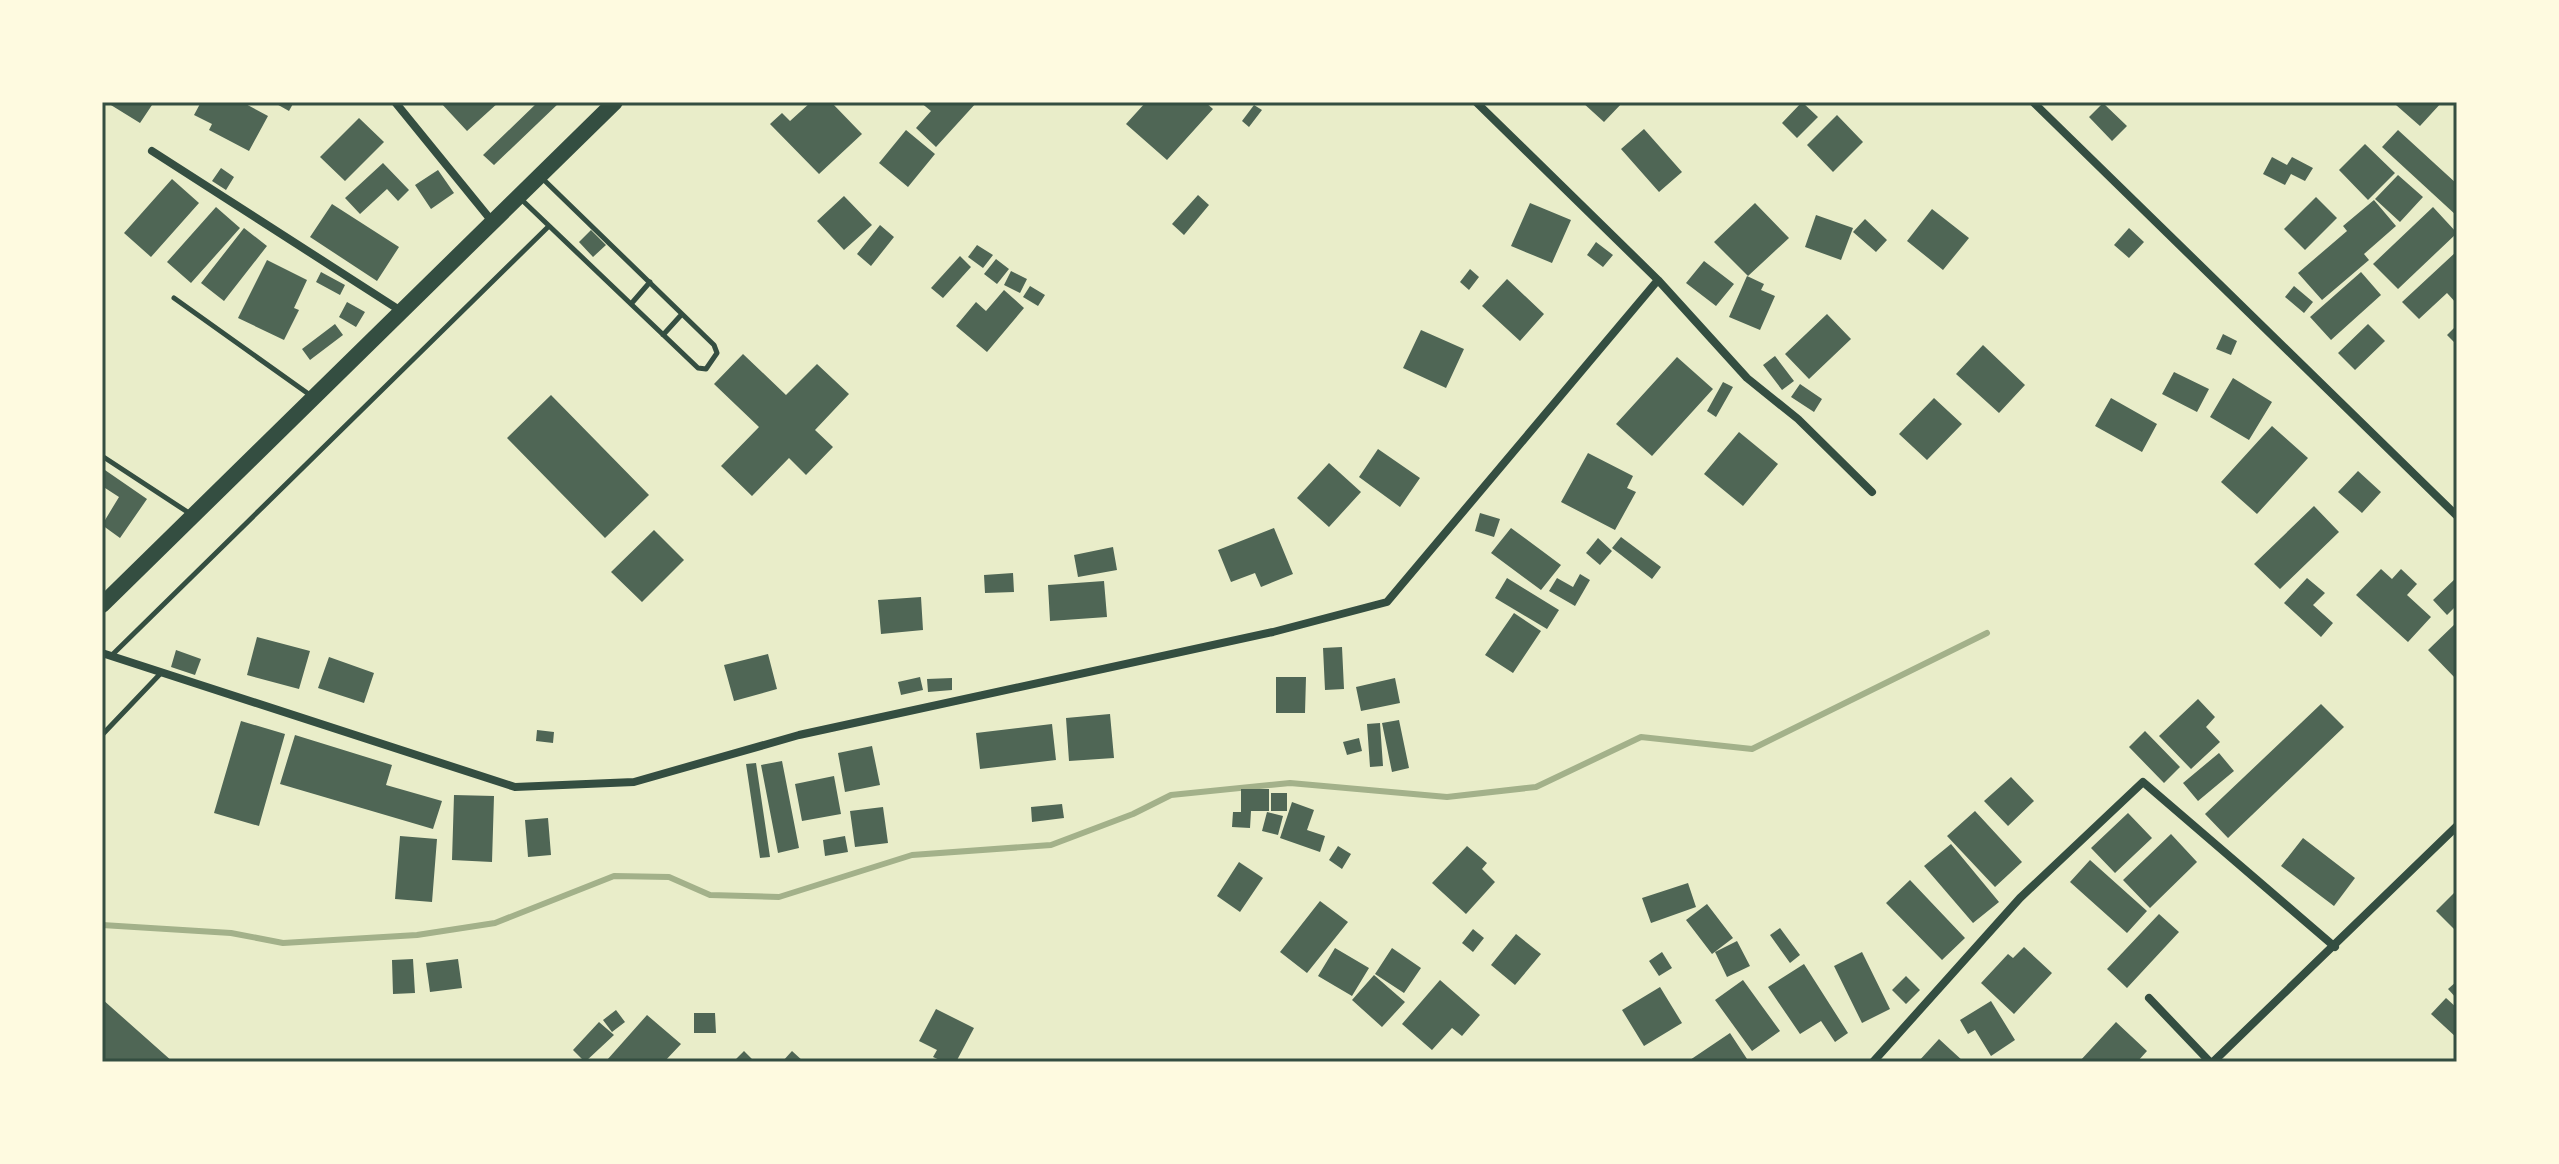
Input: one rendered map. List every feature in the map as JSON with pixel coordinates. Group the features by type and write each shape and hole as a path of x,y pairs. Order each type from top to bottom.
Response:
{"main road":[{"path":"102,605 315,399 491,220 541,177 615,102"}],"street":[{"path":"395,102 491,220"},
{"path":"1476,102 1658,280 1747,378 1798,419 1872,492"},
{"path":"2033,102 2457,516"},
{"path":"152,151 401,312"},
{"path":"106,654 515,787 634,782 799,735 1330,617 1387,602 1658,280"},
{"path":"1873,1062 2020,898 2143,782 2335,947"},
{"path":"2149,998 2212,1062 2335,947 2457,826"}],"lane":[{"path":"519,196 698,368 706,369 717,353 714,345 541,177"},
{"path":"106,654 549,226"},
{"path":"631,304 650,282"},
{"path":"174,298 315,399"},
{"path":"663,335 682,314"},
{"path":"102,456 193,516"},
{"path":"102,735 162,672"}],"building":[{"path":"106,102 154,102 140,123"},
{"path":"201,102 242,102 268,116 249,151 209,130 212,124 194,115"},
{"path":"273,102 294,102 289,111"},
{"path":"440,102 499,102 467,131"},
{"path":"538,102 560,102 494,165 483,155"},
{"path":"811,102 831,102 862,134 819,174 770,124 782,113 790,121"},
{"path":"920,102 977,102 936,147 916,128 931,111"},
{"path":"1146,102 1205,102 1213,109 1167,160 1126,124"},
{"path":"1582,102 1623,102 1604,122"},
{"path":"1802,102 1818,117 1797,138 1782,123"},
{"path":"2398,102 2442,102 2420,126 2396,105"},
{"path":"2103,103 2127,126 2112,141 2089,117"},
{"path":"1254,105 1262,110 1249,127 1242,121"},
{"path":"1837,115 1863,142 1833,172 1807,145"},
{"path":"359,118 384,142 345,181 320,157"},
{"path":"1644,129 1682,172 1659,192 1621,149"},
{"path":"906,130 935,154 908,187 879,163"},
{"path":"2398,130 2457,184 2457,216 2382,147"},
{"path":"2365,144 2395,173 2368,200 2339,170"},
{"path":"2272,157 2287,165 2292,157 2313,168 2305,181 2291,174 2285,185 2263,174"},
{"path":"383,163 409,190 398,201 387,189 360,214 345,198"},
{"path":"221,168 234,177 226,190 212,181"},
{"path":"438,170 454,193 431,209 415,185"},
{"path":"2398,175 2423,197 2400,222 2375,199"},
{"path":"172,179 199,203 151,257 124,233"},
{"path":"1198,195 1209,205 1184,235 1172,224"},
{"path":"844,196 872,225 844,250 817,221"},
{"path":"2316,197 2337,218 2305,250 2284,229"},
{"path":"2374,200 2396,226 2364,254 2369,260 2322,300 2298,273 2347,231 2343,226"},
{"path":"1530,203 1571,220 1552,263 1511,246"},
{"path":"1755,203 1789,238 1748,276 1714,242"},
{"path":"332,204 399,247 377,281 310,237"},
{"path":"216,207 240,228 191,283 167,262"},
{"path":"2433,207 2457,233 2398,289 2373,264"},
{"path":"1932,209 1969,238 1943,270 1907,241"},
{"path":"1816,215 1853,228 1841,260 1805,247"},
{"path":"1865,219 1887,240 1876,252 1853,232"},
{"path":"880,225 894,237 871,266 857,254"},
{"path":"244,228 267,246 224,301 201,283"},
{"path":"2129,228 2144,242 2129,258 2114,245"},
{"path":"591,230 606,245 593,257 579,242"},
{"path":"1596,242 1613,255 1603,267 1587,255"},
{"path":"977,245 993,255 983,268 968,257"},
{"path":"2457,251 2457,304 2447,293 2419,319 2402,302"},
{"path":"960,256 971,267 943,298 931,288"},
{"path":"996,259 1009,269 997,284 984,274"},
{"path":"267,260 307,280 294,308 299,310 284,340 238,318"},
{"path":"1704,261 1734,284 1716,306 1686,283"},
{"path":"1470,269 1479,277 1469,290 1460,282"},
{"path":"1011,271 1027,279 1020,293 1004,285"},
{"path":"321,272 345,285 340,295 316,282"},
{"path":"2361,272 2381,295 2331,340 2310,317"},
{"path":"1747,276 1764,284 1761,290 1775,296 1760,330 1729,317"},
{"path":"1507,279 1544,314 1520,341 1482,306"},
{"path":"1030,286 1045,295 1038,306 1023,297"},
{"path":"2294,286 2313,302 2304,313 2285,297"},
{"path":"1004,290 1024,308 987,352 956,326 976,302 986,311"},
{"path":"347,302 365,312 356,327 339,317"},
{"path":"1827,314 1851,339 1809,379 1785,354"},
{"path":"335,324 343,335 310,360 302,349"},
{"path":"2368,324 2385,341 2355,370 2338,353"},
{"path":"2457,325 2457,345 2447,335"},
{"path":"1421,330 1464,349 1446,388 1403,368"},
{"path":"2223,334 2237,341 2231,355 2216,349"},
{"path":"1983,345 2025,385 1999,413 1956,374"},
{"path":"743,354 786,395 817,364 849,394 815,430 833,447 806,475 789,458 752,496 721,466 759,427 714,384"},
{"path":"1775,356 1794,381 1782,390 1763,365"},
{"path":"1677,357 1713,389 1652,456 1616,424"},
{"path":"2174,372 2209,389 2197,412 2162,394"},
{"path":"2233,378 2272,402 2249,440 2210,417"},
{"path":"1723,382 1733,387 1716,417 1707,411"},
{"path":"1800,384 1822,399 1814,412 1791,397"},
{"path":"551,395 649,495 605,538 507,438"},
{"path":"1934,398 1962,424 1927,460 1899,434"},
{"path":"2111,398 2157,424 2142,452 2095,426"},
{"path":"2272,426 2308,458 2257,514 2221,482"},
{"path":"1739,432 1778,464 1743,506 1704,474"},
{"path":"1378,449 1420,478 1400,507 1359,477"},
{"path":"1588,453 1633,476 1627,488 1636,492 1615,530 1561,502"},
{"path":"1329,463 1361,492 1329,527 1297,498"},
{"path":"102,468 147,499 120,538 102,525 119,497 102,486"},
{"path":"2358,471 2381,492 2362,513 2338,492"},
{"path":"2314,506 2339,532 2280,589 2254,564"},
{"path":"1480,513 1500,519 1494,537 1475,531"},
{"path":"1274,528 1293,574 1261,587 1255,573 1231,582 1218,550"},
{"path":"1511,528 1561,565 1541,590 1491,553"},
{"path":"654,530 684,560 642,602 611,572"},
{"path":"1621,537 1661,567 1652,579 1612,548"},
{"path":"1598,538 1612,551 1600,565 1586,553"},
{"path":"1113,547 1117,570 1078,577 1074,555"},
{"path":"2381,569 2392,579 2401,569 2417,584 2407,595 2431,617 2408,642 2356,595"},
{"path":"1013,573 1014,592 985,593 984,575"},
{"path":"1580,574 1590,580 1575,606 1549,591 1557,578 1573,587"},
{"path":"2457,577 2457,605 2447,615 2433,600"},
{"path":"1507,578 1559,610 1547,629 1495,598"},
{"path":"2307,578 2325,593 2313,605 2333,623 2321,637 2284,603"},
{"path":"1104,581 1107,617 1050,621 1048,585"},
{"path":"921,597 923,630 881,634 878,600"},
{"path":"1514,613 1541,631 1513,673 1485,655"},
{"path":"2457,622 2457,680 2428,650"},
{"path":"257,637 310,651 299,689 247,675"},
{"path":"1342,647 1344,689 1325,690 1323,648"},
{"path":"176,650 201,659 195,675 171,667"},
{"path":"768,654 777,689 734,701 724,665"},
{"path":"329,657 374,673 364,703 318,688"},
{"path":"920,677 923,690 901,695 898,682"},
{"path":"1276,677 1306,677 1305,713 1276,713"},
{"path":"952,678 952,690 928,692 927,679"},
{"path":"1395,678 1400,703 1361,711 1356,687"},
{"path":"2198,699 2215,717 2206,727 2220,742 2191,769 2159,736"},
{"path":"2321,704 2344,727 2228,838 2205,814"},
{"path":"1110,714 1114,758 1069,761 1066,718"},
{"path":"1399,720 1409,768 1392,772 1382,723"},
{"path":"241,721 285,734 259,826 214,813"},
{"path":"1380,723 1383,766 1370,767 1367,724"},
{"path":"1052,724 1056,760 980,769 976,733"},
{"path":"537,730 554,732 553,743 536,741"},
{"path":"2145,731 2180,767 2164,783 2129,747"},
{"path":"295,735 392,765 386,785 442,801 433,829 280,784"},
{"path":"1359,738 1362,751 1347,755 1343,742"},
{"path":"872,746 880,785 845,792 838,753"},
{"path":"2219,753 2234,771 2198,801 2183,783"},
{"path":"782,761 799,848 778,853 761,765"},
{"path":"756,763 770,857 760,858 746,764"},
{"path":"834,776 841,814 802,821 795,784"},
{"path":"2011,777 2034,801 2008,826 1984,801"},
{"path":"1241,789 1269,789 1269,811 1251,811 1250,828 1232,827 1233,812 1241,812"},
{"path":"1271,793 1287,793 1287,811 1271,811"},
{"path":"454,795 494,796 492,862 452,860"},
{"path":"1292,802 1314,810 1307,830 1325,836 1320,852 1280,838"},
{"path":"1062,804 1064,818 1032,822 1031,807"},
{"path":"883,807 888,843 855,847 850,811"},
{"path":"1975,811 2022,862 1995,887 1947,836"},
{"path":"1267,812 1283,816 1278,835 1262,831"},
{"path":"2128,813 2152,838 2115,873 2091,848"},
{"path":"548,818 551,855 528,857 525,820"},
{"path":"2171,834 2197,862 2150,908 2123,880"},
{"path":"400,836 437,839 432,902 395,899"},
{"path":"845,836 848,852 825,856 823,840"},
{"path":"2303,838 2355,878 2334,906 2281,866"},
{"path":"1951,844 1999,902 1973,923 1924,866"},
{"path":"1338,846 1351,854 1342,869 1329,860"},
{"path":"1467,846 1487,863 1482,869 1495,882 1466,914 1432,883"},
{"path":"2090,860 2147,911 2127,933 2070,882"},
{"path":"1239,862 1263,878 1240,912 1217,896"},
{"path":"1910,880 1965,938 1942,960 1886,903"},
{"path":"1688,883 1696,907 1651,923 1642,898"},
{"path":"2457,890 2457,932 2436,911"},
{"path":"1320,901 1348,922 1307,973 1280,952"},
{"path":"1707,904 1733,938 1712,954 1686,920"},
{"path":"2159,914 2179,932 2127,988 2107,969"},
{"path":"1780,928 1800,955 1790,963 1770,935"},
{"path":"1473,929 1484,938 1473,952 1462,943"},
{"path":"1516,934 1541,954 1515,985 1491,965"},
{"path":"1737,941 1750,966 1727,977 1715,952"},
{"path":"2024,947 2052,973 2014,1014 1981,983 2008,954 2013,958"},
{"path":"1335,948 1369,968 1352,996 1318,976"},
{"path":"1392,948 1421,968 1404,993 1375,974"},
{"path":"1662,952 1672,968 1659,976 1649,961"},
{"path":"1862,952 1890,1009 1862,1023 1834,966"},
{"path":"413,959 415,993 393,994 392,960"},
{"path":"458,959 462,988 430,992 426,963"},
{"path":"1804,964 1848,1033 1835,1042 1821,1021 1800,1034 1768,987"},
{"path":"1374,975 1405,1002 1382,1027 1352,1000"},
{"path":"1906,976 1920,990 1906,1004 1892,990"},
{"path":"1440,980 1480,1015 1462,1036 1452,1028 1432,1050 1402,1024"},
{"path":"1743,980 1780,1031 1752,1051 1715,1000"},
{"path":"2457,981 2457,999 2448,989"},
{"path":"1660,987 1682,1023 1644,1046 1622,1010"},
{"path":"2446,998 2457,1008 2457,1038 2431,1014"},
{"path":"102,999 173,1062 102,1062"},
{"path":"1991,1001 2015,1040 1991,1056 1975,1030 1968,1034 1960,1020"},
{"path":"936,1009 974,1028 956,1062 944,1062 933,1057 937,1050 919,1041"},
{"path":"616,1010 625,1022 612,1032 603,1020"},
{"path":"694,1013 715,1013 716,1033 694,1033"},
{"path":"647,1015 681,1044 664,1062 609,1062 607,1060"},
{"path":"599,1022 614,1035 585,1062 573,1050"},
{"path":"2116,1022 2147,1051 2137,1062 2079,1062"},
{"path":"1730,1033 1749,1062 1687,1062"},
{"path":"1939,1039 1964,1062 1918,1062"},
{"path":"744,1051 755,1062 733,1062"},
{"path":"792,1051 804,1062 782,1062"}],"waterway":[{"path":"102,925 231,933 283,943 417,935 495,923 614,876 669,877 710,895 779,897 912,855 1051,845 1133,814 1171,795 1290,783 1447,797 1536,787 1641,737 1752,749 1987,633"}]}
